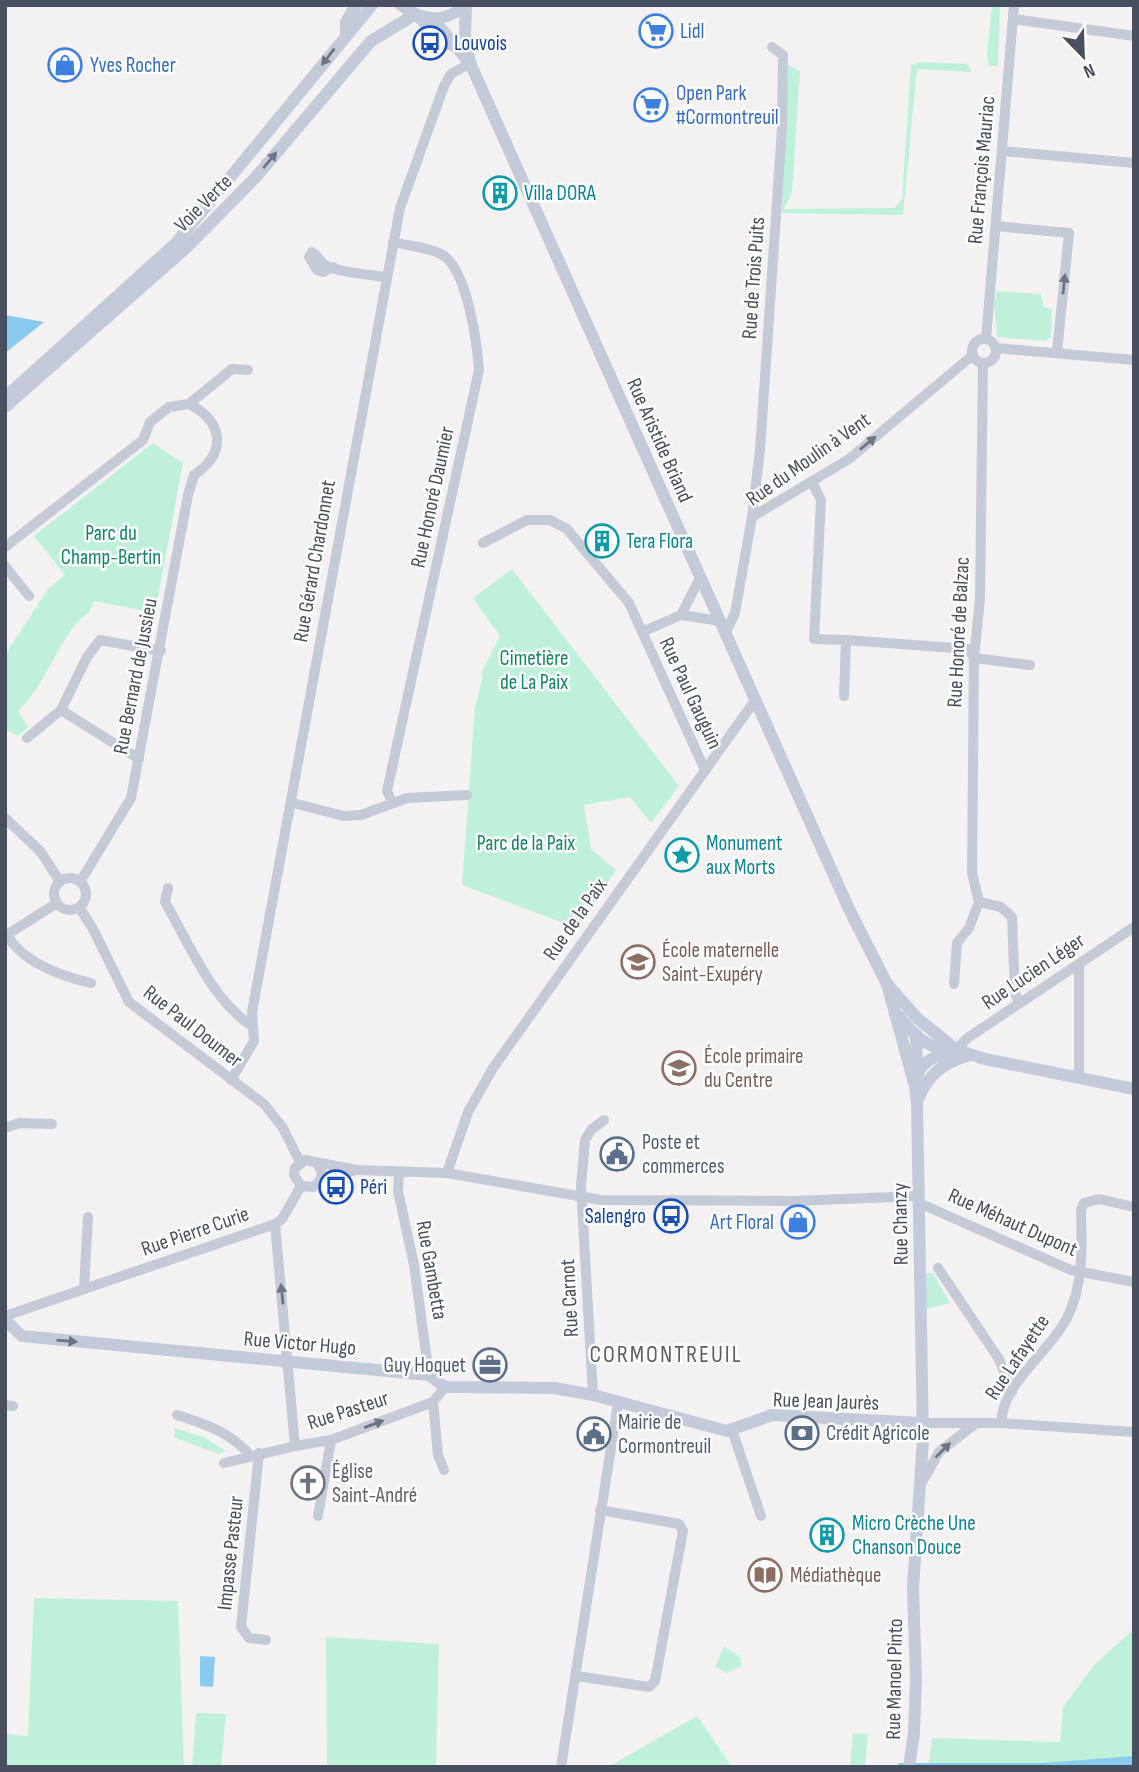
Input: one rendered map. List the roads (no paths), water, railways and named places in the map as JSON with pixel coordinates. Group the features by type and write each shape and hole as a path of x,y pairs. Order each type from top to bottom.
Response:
{"main road":[{"path":"346,34 346,22 356,5"},
{"name":"Voie Verte","path":"5,397 176,243 372,5"},
{"path":"401,5 416,16 433,19 445,18 466,6"},
{"name":"Rue Aristide Briand","path":"466,6 465,34 470,63 849,909 898,1005"},
{"name":"Voie Verte","path":"5,407 186,248 255,178 371,41 416,16"},
{"name":"Rue Aristide Briand","path":"433,19 470,63"},
{"path":"5,391 19,385"},
{"path":"898,1005 914,1045 957,1050 1134,1089"},
{"path":"898,1005 957,1050"},
{"name":"Rue Chanzy","path":"914,1045 922,1423"},
{"path":"916,1079 928,1060 957,1050"},
{"path":"917,1102 927,1080 937,1069 975,1056"},
{"name":"Rue Victor Hugo","path":"5,1318 22,1336 429,1375"},
{"path":"429,1375 445,1387 554,1388 593,1395 732,1430"},
{"name":"Rue Jean Jaurès","path":"732,1430 772,1415 922,1423"},
{"name":"Rue Manoel Pinto","path":"910,1763 916,1679 913,1588 922,1423"}],"street":[{"name":"Rue François Mauriac","path":"986,339 1014,5"},
{"path":"416,16 435,37 456,48"},
{"path":"1013,19 1134,36"},
{"name":"Rue de Trois Puits","path":"752,517 760,450 782,128 783,55 772,47"},
{"name":"Rue Gérard Chardonnet","path":"231,1080 254,1041 252,1012 293,803 337,540 400,208 444,86 451,74 470,63"},
{"path":"1002,151 1134,163"},
{"path":"996,226 1069,233 1057,352"},
{"name":"Rue Honoré Daumier","path":"392,802 387,791 479,370 477,341 452,262 440,253 393,242"},
{"path":"333,267 386,277"},
{"path":"996,348 994,358 983,363 973,355 976,342 986,339 996,348 1134,360"},
{"name":"Rue du Moulin à Vent","path":"723,627 735,613 752,517 849,459 973,355"},
{"name":"Rue Honoré de Balzac","path":"979,902 972,873 974,658 980,599 983,363"},
{"path":"5,547 143,440 150,422 169,407 189,404 232,369 248,370"},
{"name":"Rue Bernard de Jussieu","path":"80,882 124,812 139,759 194,475 210,464 218,447 216,430 204,412 189,404"},
{"path":"812,482 821,500 814,639 969,649 974,658 1030,665"},
{"name":"Rue Paul Gauguin","path":"483,543 527,520 550,520 567,529 629,603 705,770"},
{"path":"5,566 29,596"},
{"name":"Rue Paul Gauguin","path":"642,632 681,615 701,576"},
{"name":"Rue Paul Gauguin","path":"681,615 723,627"},
{"path":"27,738 61,710 87,656 100,640 160,651"},
{"path":"844,696 846,640"},
{"name":"Rue de la Paix","path":"447,1173 468,1112 493,1068 755,699"},
{"path":"61,710 139,759"},
{"path":"293,803 344,816 361,815 407,797 467,795"},
{"path":"5,818 41,852 60,882"},
{"path":"72,879 80,882 86,895 79,908 65,909 57,903 54,895 60,882 72,879"},
{"path":"168,888 165,902 222,1000 235,1015 253,1027"},
{"path":"954,984 957,943 969,928 979,902 1001,907 1012,917 1015,994 1020,1003"},
{"path":"57,903 6,935 16,951 69,978 91,983"},
{"name":"Rue Paul Doumer","path":"79,908 93,929 129,1002 264,1104 282,1128 300,1162"},
{"name":"Rue Lucien Léger","path":"957,1050 966,1040 1134,927"},
{"path":"1079,964 1079,1078"},
{"name":"Rue Carnot","path":"593,1395 581,1198 585,1140 591,1130 604,1121"},
{"path":"5,1128 19,1123 52,1125"},
{"path":"357,1170 321,1178 313,1187 301,1186 294,1175 300,1162 357,1170 447,1173 581,1198 793,1201 919,1199"},
{"path":"316,1163 321,1178"},
{"name":"Rue Gambetta","path":"399,1172 398,1192 414,1265 429,1375"},
{"name":"Rue Pierre Curie","path":"5,1318 275,1224 287,1212 301,1186"},
{"name":"Rue Méhaut Dupont","path":"919,1199 1081,1272 1134,1282"},
{"name":"Rue Lafayette","path":"1000,1423 1012,1392 1067,1317 1081,1272 1081,1210 1084,1203 1099,1199 1134,1207"},
{"path":"84,1289 88,1217"},
{"name":"Rue Pasteur","path":"275,1224 295,1446 331,1440 433,1402"},
{"path":"938,1268 999,1359 1012,1392"},
{"path":"444,1470 438,1455 433,1402 445,1387"},
{"path":"561,1767 618,1403"},
{"path":"177,1415 212,1426 255,1454"},
{"path":"922,1423 1000,1423 1134,1432"},
{"path":"920,1484 939,1452 975,1424"},
{"path":"732,1430 761,1516"},
{"path":"318,1516 331,1440"},
{"name":"Impasse Pasteur","path":"224,1463 295,1446"},
{"name":"Impasse Pasteur","path":"255,1454 242,1627 249,1638 265,1640"},
{"path":"577,1676 649,1687 655,1681 682,1542 683,1531 679,1524 600,1510"}],"water":[{"path":"5,315 44,322 5,353"},
{"path":"200,1656 215,1657 213,1687 200,1686"},
{"path":"1134,1756 1134,1767 895,1767 899,1763 1043,1763"}],"place":[{"name":"Lidl","path":"656,31"},
{"name":"Louvois","path":"430,43"},
{"name":"Yves Rocher","path":"65,65"},
{"name":"Open Park #Cormontreuil","path":"651,105"},
{"name":"Villa DORA","path":"500,193"},
{"name":"Tera Flora","path":"602,541"},
{"name":"Monument aux Morts","path":"682,855"},
{"name":"École maternelle Saint-Exupéry","path":"638,962"},
{"name":"École primaire du Centre","path":"679,1068"},
{"name":"Poste et commerces","path":"617,1154"},
{"name":"Péri","path":"336,1187"},
{"name":"Salengro","path":"671,1216"},
{"name":"Art Floral","path":"798,1222"},
{"name":"Guy Hoquet","path":"490,1365"},
{"name":"Crédit Agricole","path":"802,1433"},
{"name":"Mairie de Cormontreuil","path":"594,1434"},
{"name":"Église Saint-André","path":"308,1483"},
{"name":"Micro Crèche Une Chanson Douce","path":"827,1535"},
{"name":"Médiathèque","path":"765,1575"}],"district":[{"name":"CORMONTREUIL","path":"666,1354"}],"park label":[{"name":"Parc du Champ-Bertin","path":"111,545"},
{"name":"Cimetière de La Paix","path":"534,670"},
{"name":"Parc de la Paix","path":"526,843"}]}
